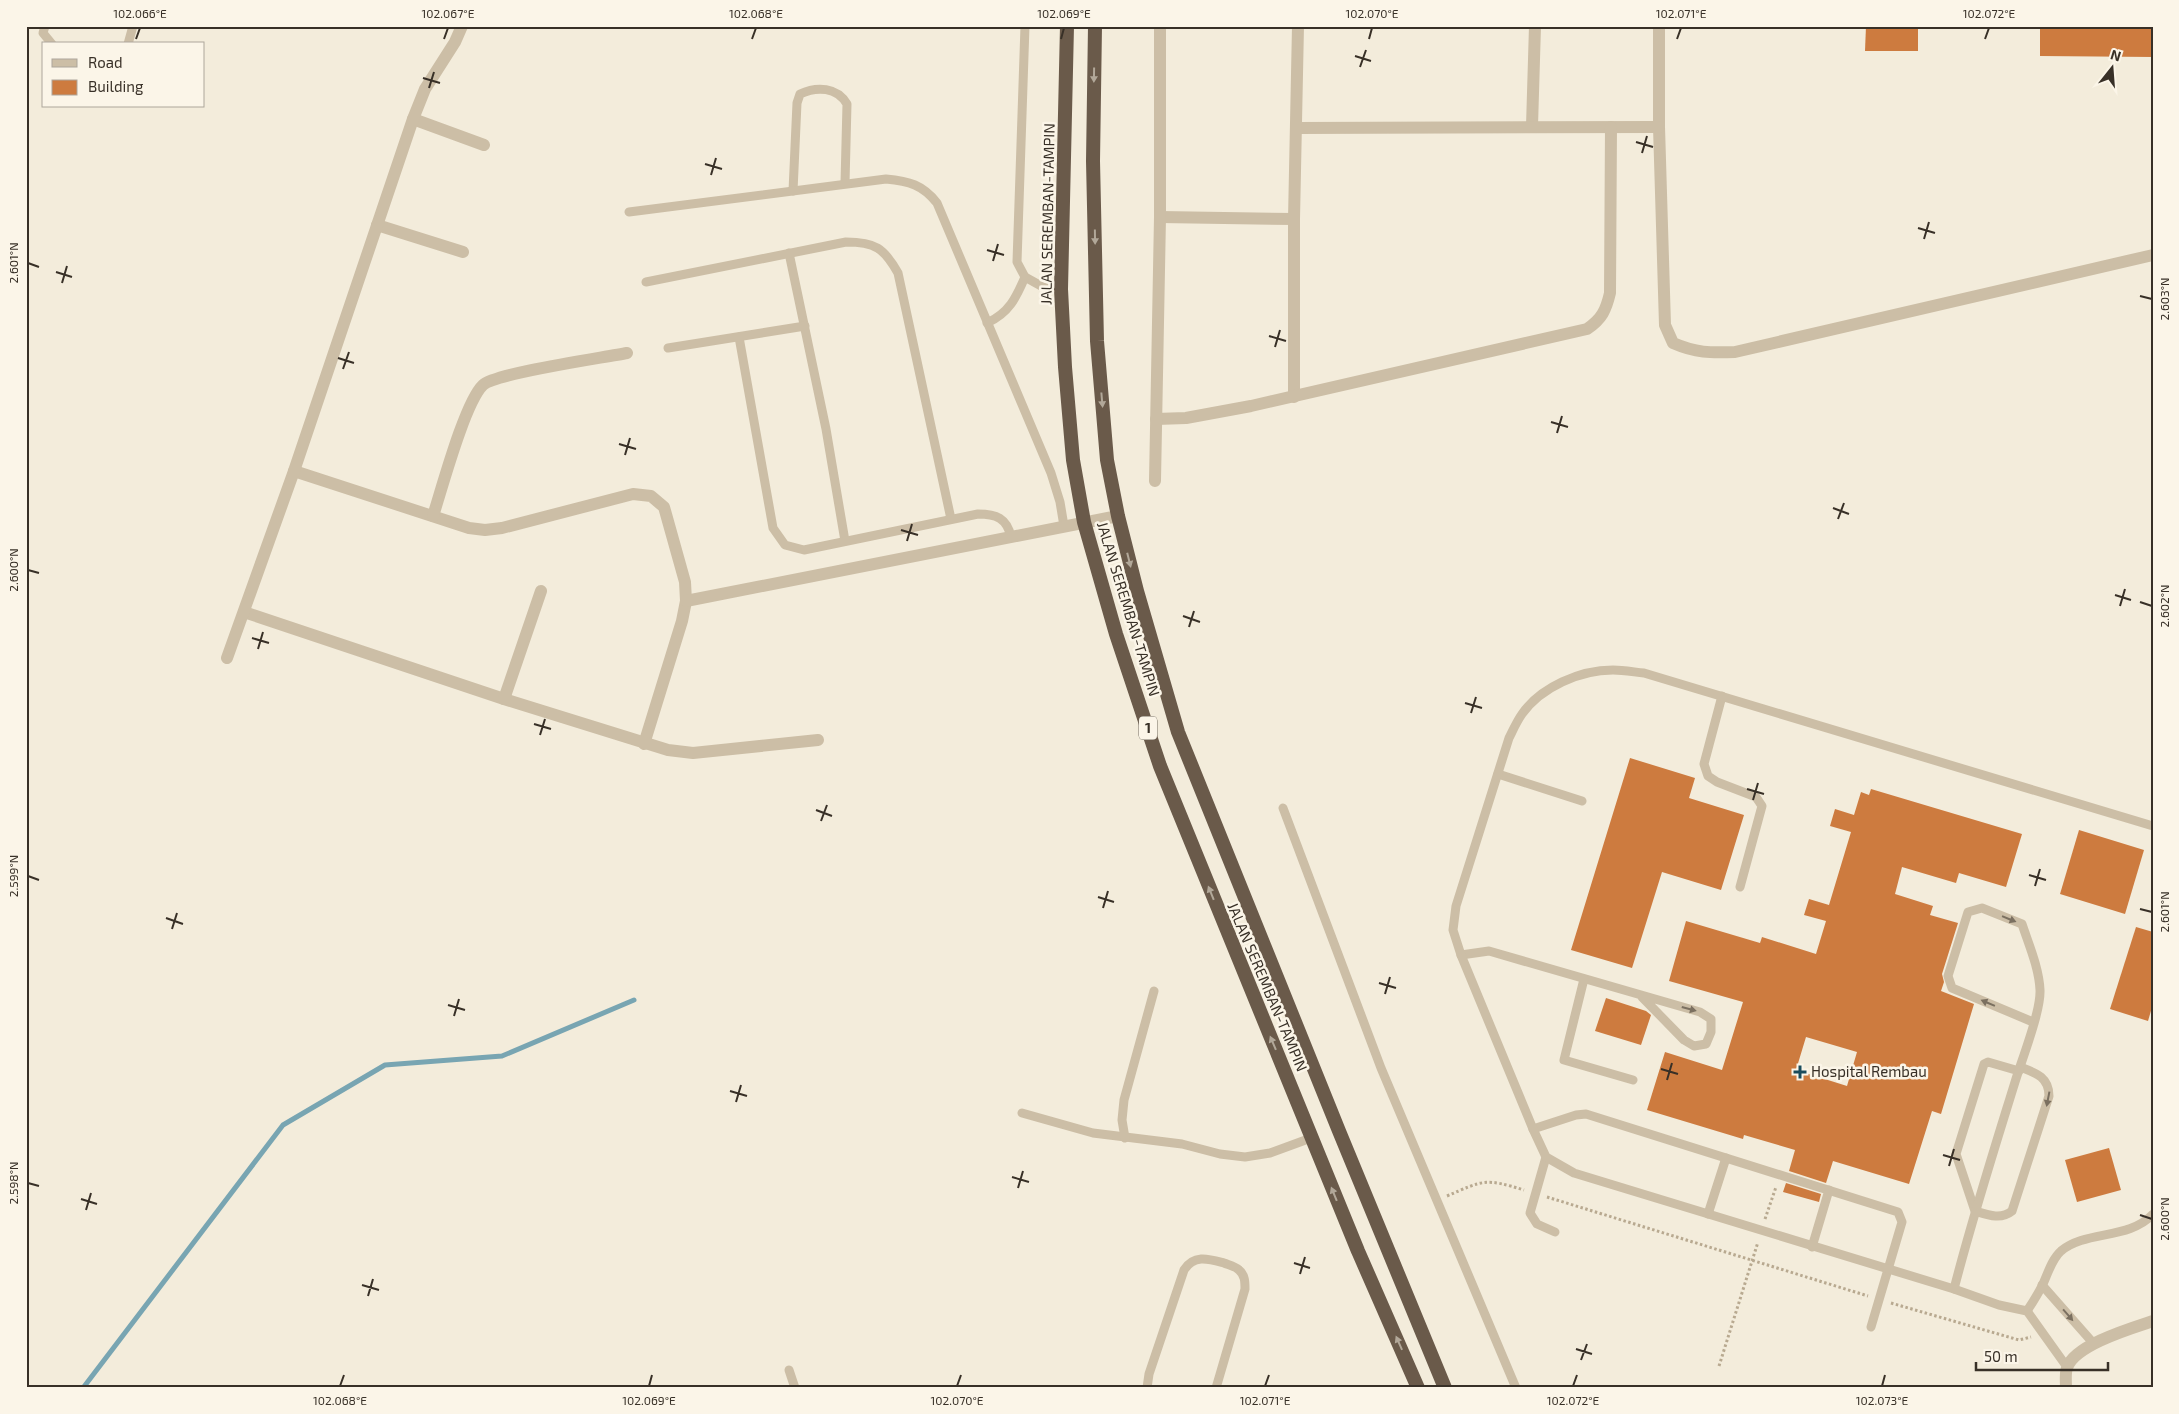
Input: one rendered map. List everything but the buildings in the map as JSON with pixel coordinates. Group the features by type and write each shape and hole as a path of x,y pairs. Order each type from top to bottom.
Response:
{"highway":[{"name":"JALAN SEREMBAN-TAMPIN","path":"1067,26 1061,289 1073,460 1084,522 1116,634 1160,766 1311,1138 1418,1388"},
{"name":"JALAN SEREMBAN-TAMPIN","path":"1095,26 1093,161 1097,341 1107,460 1118,516 1137,590 1178,732 1335,1123 1445,1388"}],"street":[{"path":"227,658 294,471 377,224 425,89 455,42 462,26"},
{"path":"1156,481 1160,216 1160,26"},
{"path":"1294,397 1294,219 1298,26"},
{"path":"1532,126 1535,26"},
{"path":"1659,26 1659,127 1665,325 1673,342 1689,350 1707,353 1735,352 2153,254"},
{"path":"414,119 484,145"},
{"path":"1156,419 1186,418 1294,397 1587,329 1599,321 1606,308 1610,293 1610,127"},
{"path":"1296,128 1659,127"},
{"path":"1160,216 1294,219"},
{"path":"377,224 464,252"},
{"path":"433,516 470,404 483,384 505,376 627,354"},
{"path":"294,471 469,528 486,530 502,528 633,494 651,496 664,507 685,582 686,601 682,621 644,744"},
{"path":"686,601 1118,516"},
{"path":"504,699 541,592"},
{"path":"244,612 504,699 668,750 693,753 818,740"},
{"path":"2066,1388 2067,1367 2077,1355 2094,1344 2153,1321"}],"lane":[{"path":"45,26 43,33 50,42"},
{"path":"129,42 133,26"},
{"path":"1025,26 1017,262 1025,278 1044,287 1061,289"},
{"path":"793,191 797,103 800,94 810,89 833,90 842,96 846,104 845,183"},
{"path":"629,212 886,179 903,180 915,184 928,192 937,203 1050,474 1060,502 1064,526"},
{"path":"646,282 846,242 876,245 888,256 898,273 951,520"},
{"path":"789,253 826,429 845,541"},
{"path":"987,322 998,318 1007,311 1016,299 1025,278"},
{"path":"668,348 805,326"},
{"path":"739,337 773,528 786,545 804,550 978,514 998,516 1005,522 1011,537"},
{"path":"2067,1367 2027,1311 1999,1305 1954,1289 1574,1173 1546,1157 1532,1129 1461,955 1453,930 1456,906 1509,738 1522,714 1540,695 1557,684 1583,675 1612,670 1644,673 2153,826"},
{"path":"1722,696 1704,764 1708,776 1717,782 1756,797 1762,806 1740,887"},
{"path":"1498,774 1582,801"},
{"path":"1283,808 1381,1068 1516,1388"},
{"path":"1954,1289 1975,1212 2019,1069 2039,1002 2039,978 2022,924 1982,908 1968,912 1948,976 1952,988 2033,1022"},
{"path":"1461,955 1489,951 1642,997 1700,1012 1711,1019 1710,1032 1706,1044 1694,1046 1684,1040 1642,997"},
{"path":"1584,979 1564,1060 1633,1080"},
{"path":"1125,1138 1122,1120 1124,1100 1154,991"},
{"path":"1988,1062 2039,1075 2046,1081 2049,1088 2049,1096 2016,1204 2007,1216 2000,1217 1975,1212 1956,1154 1982,1068 1988,1062"},
{"path":"1022,1113 1093,1133 1182,1144 1220,1154 1245,1158 1270,1153 1311,1138"},
{"path":"1532,1129 1576,1115 1586,1114 1898,1212 1902,1222 1871,1327"},
{"path":"1546,1157 1530,1213 1537,1224 1555,1232"},
{"path":"1708,1214 1726,1158"},
{"path":"1812,1247 1829,1190"},
{"path":"2027,1311 2061,1251 2074,1244 2132,1228 2147,1220 2153,1214"},
{"path":"1147,1388 1149,1374 1184,1270 1188,1264 1200,1258 1233,1266 1239,1269 1245,1280 1245,1289 1216,1388"},
{"path":"2042,1285 2094,1344"},
{"path":"789,1370 795,1388"}],"path":[{"path":"1718,1366 1780,1175"},
{"path":"1437,1200 1482,1181 1497,1181 1879,1300 2019,1340 2044,1333"}],"waterway":[{"path":"83,1388 283,1125 385,1065 502,1056 634,1000"}],"place":[{"name":"Hospital Rembau","path":"1800,1072"}]}
